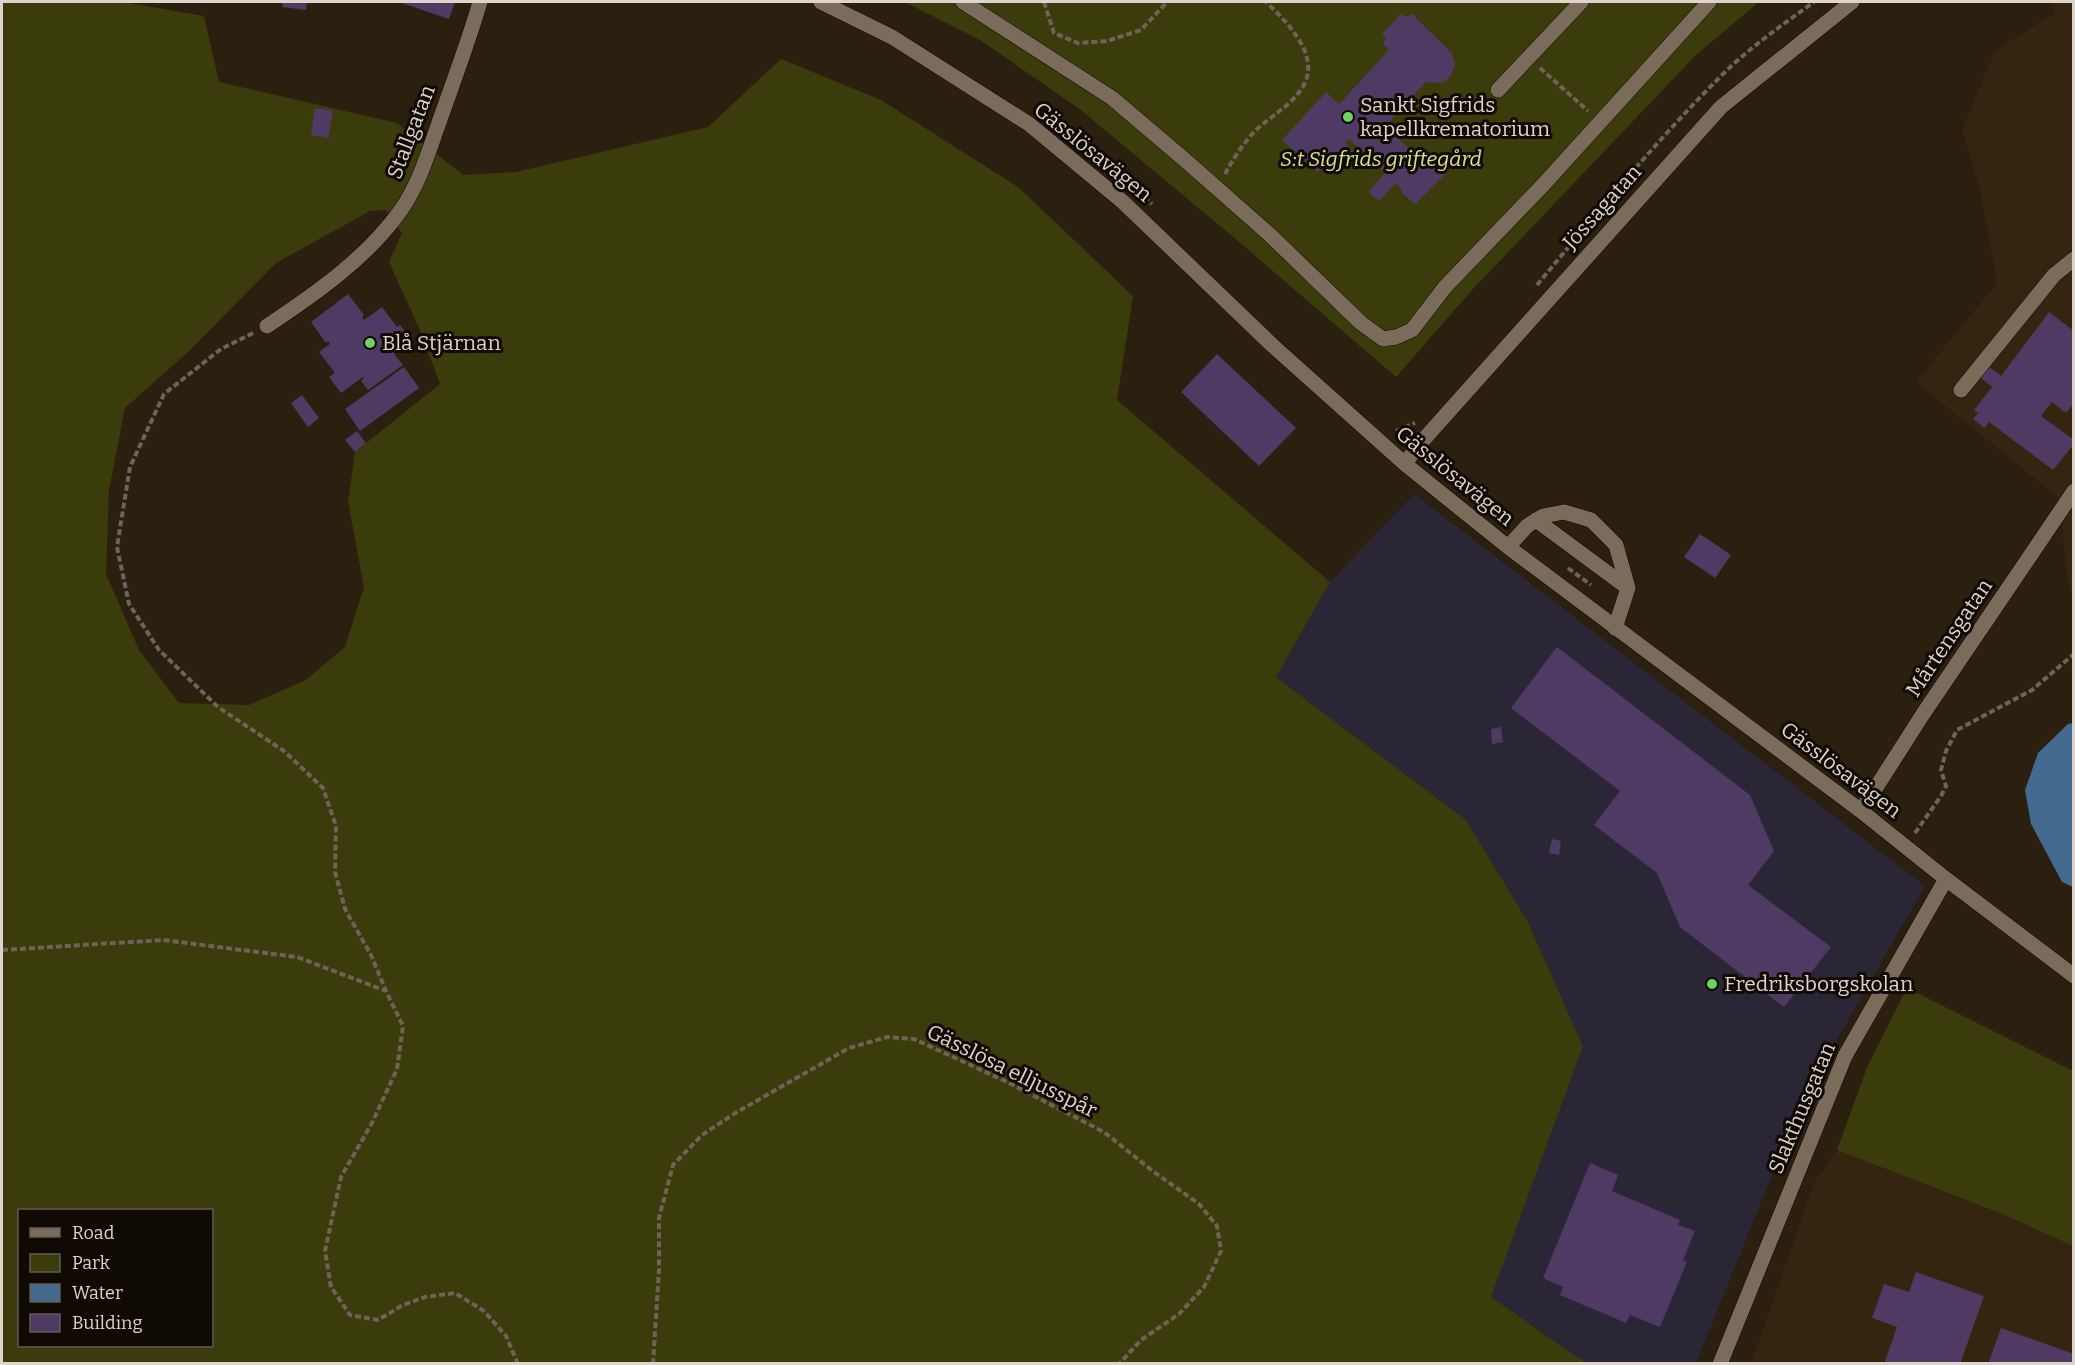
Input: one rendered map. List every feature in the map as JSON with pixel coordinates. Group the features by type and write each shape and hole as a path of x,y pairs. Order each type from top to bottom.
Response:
{"street":[{"name":"Stallgatan","path":"267,326 341,272 376,240 401,210 422,172 480,2"},
{"name":"Gässlösavägen","path":"820,2 892,37 1037,131 1124,202 1272,345 1405,464 1508,547 1861,811 2073,976"},
{"path":"963,2 1112,98 1218,188 1361,323 1383,339 1396,338 1412,330 1445,287 1543,185 1708,2"},
{"path":"1498,90 1581,2"},
{"name":"Jössagatan","path":"1405,464 1417,447 1721,106 1850,2"},
{"path":"1961,390 2054,275 2073,259"},
{"name":"Mårtensgatan","path":"1861,811 1923,714 2073,491"},
{"path":"1508,547 1522,531 1543,516 1564,512 1592,520 1616,545 1628,588 1615,628"},
{"path":"1536,520 1628,588"},
{"name":"Slakthusgatan","path":"1720,1364 1845,1056 1946,879"}],"path":[{"path":"1044,2 1054,33 1078,43 1107,41 1141,30 1167,2"},
{"path":"1218,188 1241,148 1254,132 1303,88 1307,75 1307,59 1303,45 1296,33 1266,2"},
{"path":"1528,58 1600,122"},
{"path":"1074,138 1118,173"},
{"path":"1135,187 1160,211"},
{"path":"267,326 221,349 164,394 130,467 117,548 129,604 159,650 218,707 284,751 323,788 336,826 335,873 345,909 371,955 403,1026 398,1069 372,1123 341,1177 325,1251 331,1287 350,1315 378,1320 403,1305 425,1297 454,1293 484,1311 506,1336 518,1364"},
{"path":"1390,426 1460,484"},
{"path":"1486,505 1522,531"},
{"path":"1567,567 1594,588"},
{"path":"1923,840 1914,833 1946,786 1941,770 1946,751 1957,730 2032,690 2073,654"},
{"path":"2,950 163,940 297,957 386,991"},
{"name":"Gässlösa elljusspår","path":"653,1364 659,1269 659,1218 673,1166 702,1135 736,1112 849,1048 887,1037 914,1040 1005,1081 1104,1132 1199,1204 1217,1226 1221,1251 1204,1287 1179,1314 1141,1340 1119,1364"}],"shaded area":[{"path":"2052,2 2073,2 2073,596 2067,576 2060,499 1916,382 1997,283 1980,189 1962,130 1995,51 2055,13"},
{"name":"Fredriksborgskolan","path":"1414,494 1925,886 1824,1062 1781,1153 1696,1363 1586,1363 1491,1297 1583,1046 1528,922 1466,820 1276,677 1330,582"},
{"path":"1837,1150 2000,1213 2073,1246 2073,1363 1751,1364 1814,1183"}],"green space":[{"path":"2,2 124,2 204,16 219,82 397,123 463,175 516,172 708,127 781,59 881,100 1018,187 1133,296 1117,400 1330,582 1276,677 1466,820 1528,922 1583,1046 1491,1297 1586,1363 2,1364","holes":["386,210 402,233 389,262 419,328 440,384 355,452 348,501 364,587 345,647 306,680 249,705 179,703 139,650 106,574 109,490 125,408 188,352 276,263 370,211"]},
{"name":"S:t Sigfrids griftegård","path":"905,2 1759,2 1697,54 1473,289 1396,377 1081,110 980,40"},
{"path":"1907,988 2073,1071 2073,1246 2000,1213 1837,1150 1868,1065"}],"water":[{"path":"2074,723 2073,887 2062,882 2031,824 2025,790 2038,753 2068,724"}],"building":[{"path":"283,2 307,2 306,10 282,7"},
{"path":"399,2 455,2 449,19"},
{"name":"Sankt Sigfrids kapellkrematorium","path":"1401,14 1405,17 1412,14 1452,53 1455,65 1450,77 1444,82 1426,82 1375,137 1379,141 1389,130 1423,162 1428,158 1446,174 1415,204 1402,193 1396,183 1379,201 1368,192 1385,173 1349,139 1345,143 1353,150 1338,166 1330,159 1318,172 1282,140 1326,92 1339,104 1389,50 1383,44 1386,38 1382,34"},
{"path":"315,108 333,111 328,138 311,135"},
{"name":"Blå Stjärnan","path":"348,294 364,315 362,317 364,320 382,307 397,327 400,325 412,341 394,354 403,365 368,390 361,381 363,377 341,393 329,377 335,373 319,352 330,344 328,341 326,343 311,322"},
{"path":"2049,312 2074,331 2074,403 2066,413 2052,402 2041,416 2074,440 2074,444 2053,470 1989,422 1984,428 1973,419 1978,413 1974,410 1992,387 1981,378 1989,367 2001,376"},
{"path":"1217,354 1296,428 1259,466 1181,392"},
{"path":"404,367 419,388 360,431 345,409"},
{"path":"302,395 319,418 308,427 291,403"},
{"path":"357,431 366,443 355,452 345,440"},
{"path":"1700,534 1731,555 1715,578 1684,557"},
{"path":"1557,647 1750,795 1774,851 1748,885 1831,947 1784,1007 1680,927 1657,873 1594,825 1620,791 1511,708"},
{"path":"1501,727 1503,742 1492,744 1491,729"},
{"path":"1552,839 1561,841 1559,855 1549,853"},
{"path":"1590,1163 1618,1175 1612,1191 1680,1220 1678,1225 1695,1231 1683,1260 1687,1262 1660,1327 1630,1315 1626,1323 1560,1295 1563,1287 1543,1278"},
{"path":"1916,1272 1984,1296 1960,1364 1884,1364 1897,1327 1872,1318 1884,1284 1909,1292"},
{"path":"2001,1328 2074,1354 2074,1364 1988,1364"}],"place":[{"name":"Sankt Sigfrids kapellkrematorium","path":"1348,117"},
{"name":"Blå Stjärnan","path":"370,343"},
{"name":"Fredriksborgskolan","path":"1712,984"}]}
